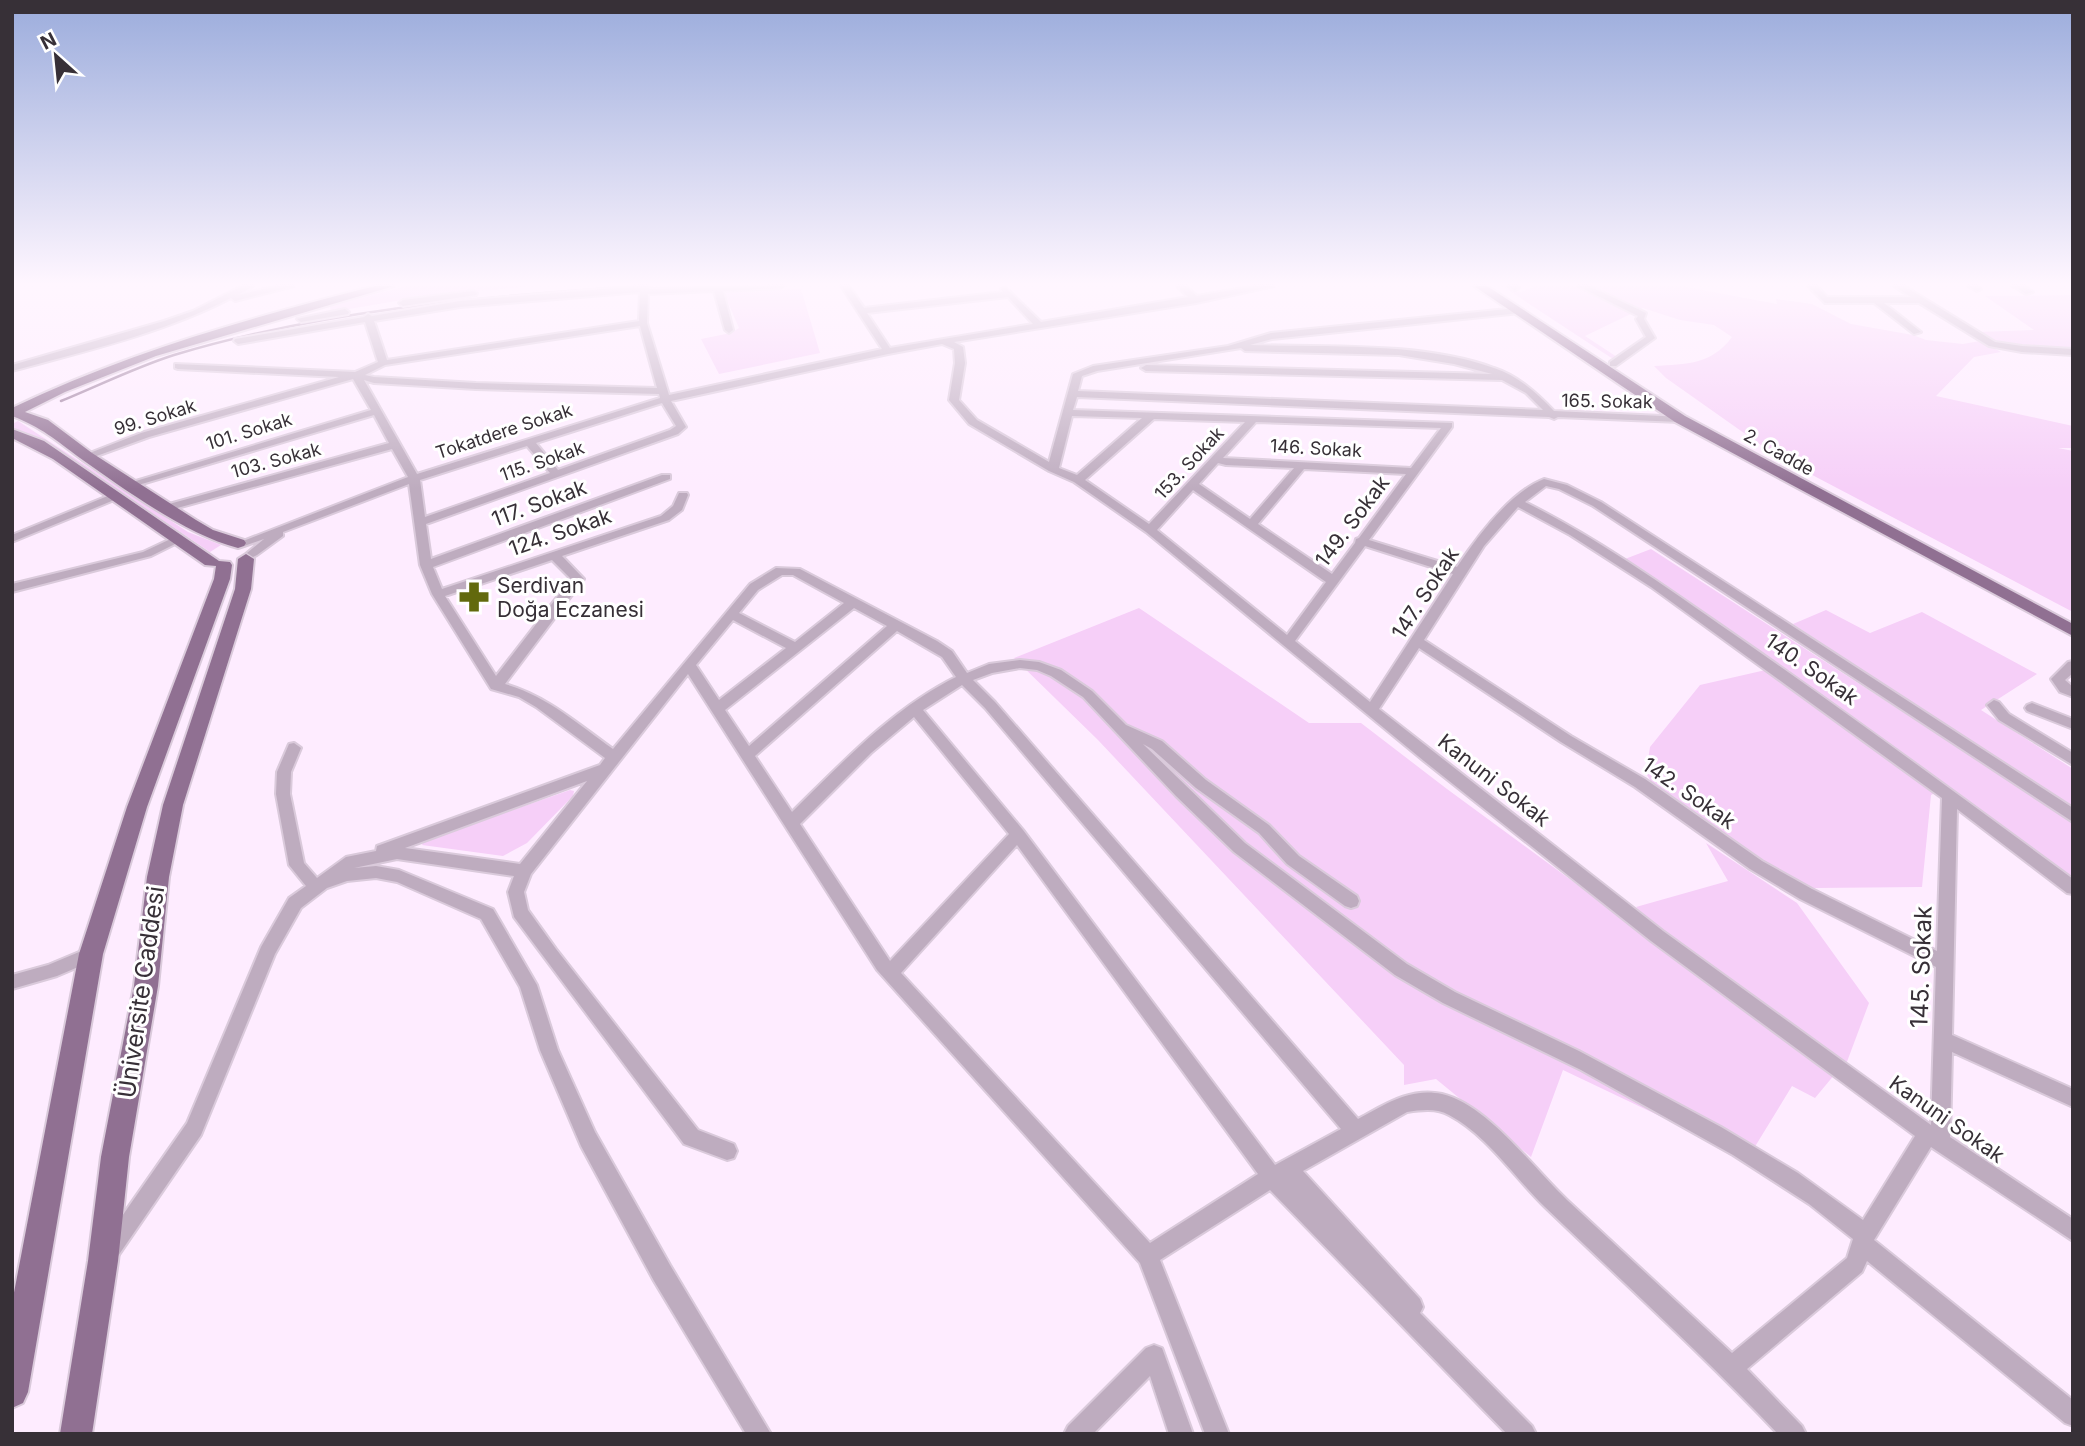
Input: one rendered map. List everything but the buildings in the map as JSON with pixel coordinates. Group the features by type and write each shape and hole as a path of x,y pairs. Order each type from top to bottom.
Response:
{"main road":[{"path":"14,411 146,353"},
{"path":"14,411 58,389 154,353"},
{"name":"2. Cadde","path":"1581,353 1680,419 2073,631"},
{"name":"2. Cadde","path":"1597,353 1706,422 2073,615"},
{"path":"43,423 40,416 45,403 58,389"},
{"path":"14,411 43,423 87,456 236,554"},
{"path":"15,435 39,444 177,539 236,554"},
{"name":"Üniversite Caddesi","path":"12,1392 91,954 138,807 222,579 236,554"},
{"name":"Üniversite Caddesi","path":"76,1434 103,1261 115,1157 146,986 158,877 173,805 243,589 236,554"}],"street":[{"path":"12,368 53,353"},
{"path":"380,353 383,363"},
{"name":"99. Sokak","path":"87,456 145,435 356,375 383,363 445,353"},
{"path":"652,353 664,395"},
{"path":"178,366 356,375 374,380 438,384 664,395 875,353"},
{"name":"Kanuni Sokak","path":"959,353 960,363 954,400 973,422 1053,469 1078,480 1150,530 1657,936 1934,1137 2073,1231"},
{"path":"1053,469 1078,374 1103,367 1193,353"},
{"path":"1409,353 1454,360 1492,370 1529,391 1554,416"},
{"path":"1613,364 1628,353"},
{"path":"1103,367 1505,377"},
{"path":"356,375 414,478 426,565 439,594 496,687 524,694 541,704 611,763"},
{"name":"165. Sokak","path":"1072,394 1437,407 1554,416 1680,419"},
{"name":"115. Sokak","path":"422,522 674,432 681,427 664,395"},
{"name":"Tokatdere Sokak","path":"236,554 354,501 414,478 664,395"},
{"name":"101. Sokak","path":"131,484 376,411"},
{"path":"1068,413 1254,418"},
{"path":"1078,480 1152,415"},
{"name":"149. Sokak","path":"1254,418 1448,425 1360,541 1289,642"},
{"name":"153. Sokak","path":"1150,530 1218,460 1254,418"},
{"path":"529,441 557,475"},
{"name":"103. Sokak","path":"166,508 395,445"},
{"name":"146. Sokak","path":"1218,460 1413,471"},
{"path":"1252,524 1303,464"},
{"name":"117. Sokak","path":"426,565 666,477"},
{"name":"147. Sokak","path":"1372,710 1460,572 1496,522 1544,482 1563,486 1597,504 2073,816"},
{"path":"1194,485 1332,580"},
{"name":"124. Sokak","path":"439,594 665,517 678,508 683,495"},
{"path":"12,540 115,496"},
{"name":"140. Sokak","path":"1517,502 1541,513 1640,574 1853,723 2073,888"},
{"path":"12,588 147,554 177,539"},
{"path":"1360,541 1460,572"},
{"path":"496,687 578,579 553,554"},
{"path":"727,1151 691,1137 520,912 516,892 524,871 689,665 754,587 780,571 796,572 947,654 964,680 990,705 1355,1131"},
{"path":"717,709 853,602"},
{"path":"731,614 795,647"},
{"path":"747,755 897,625"},
{"name":"142. Sokak","path":"1417,640 1566,739 1640,783 1756,865 1806,894 1946,964"},
{"path":"791,823 876,740 915,709 964,680 1000,667 1019,664 1056,673 1082,690 1252,859 1416,980 1455,1002 1544,1042 1754,1155 1822,1198 1863,1240 2073,1415"},
{"path":"689,665 890,973 1148,1256 1217,1434"},
{"path":"2073,665 2059,679 2065,689 2073,693"},
{"path":"1994,705 2004,717 2073,760"},
{"path":"2032,708 2073,724"},
{"path":"915,709 1018,834 1280,1173 1526,1434"},
{"path":"1116,724 1157,745 1201,784 1264,829 1293,859 1351,901"},
{"path":"294,748 284,772 283,794 298,865 315,886"},
{"path":"103,1261 194,1129 267,952 295,903 352,861 611,763"},
{"name":"145. Sokak","path":"1934,1137 1943,1039 1950,795"},
{"path":"890,973 1018,834"},
{"path":"352,861 397,853 524,871"},
{"path":"315,886 346,875 376,872 399,876 487,914 528,985 549,1050 588,1139 662,1273 759,1434"},
{"path":"12,982 51,971 91,954"},
{"path":"1943,1039 2073,1098"},
{"path":"1148,1256 1280,1173 1404,1104 1441,1102 1460,1111 1488,1134 1731,1368 1794,1434"},
{"path":"1731,1368 1855,1265 1863,1240 1934,1137"},
{"path":"1076,1434 1154,1356 1181,1434"}],"shaded area":[{"path":"708,353 818,353 719,374"},
{"path":"1605,353 1617,357 1613,359"},
{"path":"1715,353 1993,353 1974,357 1936,396 2073,426 2073,448 2058,448 2073,451 2073,612 1778,457 1666,378 1654,366 1688,363"},
{"path":"18,421 188,532 221,545 210,552 44,440 12,429 12,424"},
{"path":"1651,549 2073,822 2073,879 1871,730 1625,559"},
{"path":"1139,608 1309,723 1361,723 1835,1074 1815,1098 1792,1086 1748,1158 1563,1070 1531,1157 1436,1079 1404,1085 1404,1065 1098,740 1014,658"},
{"path":"1826,610 1870,633 1922,612 2037,674 1981,710 2073,769 2073,811 1793,624"},
{"path":"1770,669 1937,792 1931,795 1922,887 1815,888 1805,896 1657,792 1646,773 1650,747 1700,685"},
{"path":"570,790 574,791 573,796 527,843 503,856 422,845 424,841"},
{"path":"1706,843 1797,903 1869,1003 1845,1067 1662,938 1636,907 1728,881"}],"waterway":[{"path":"61,401 180,353"}],"place":[{"name":"Serdivan Doğa Eczanesi","path":"474,597"}]}
